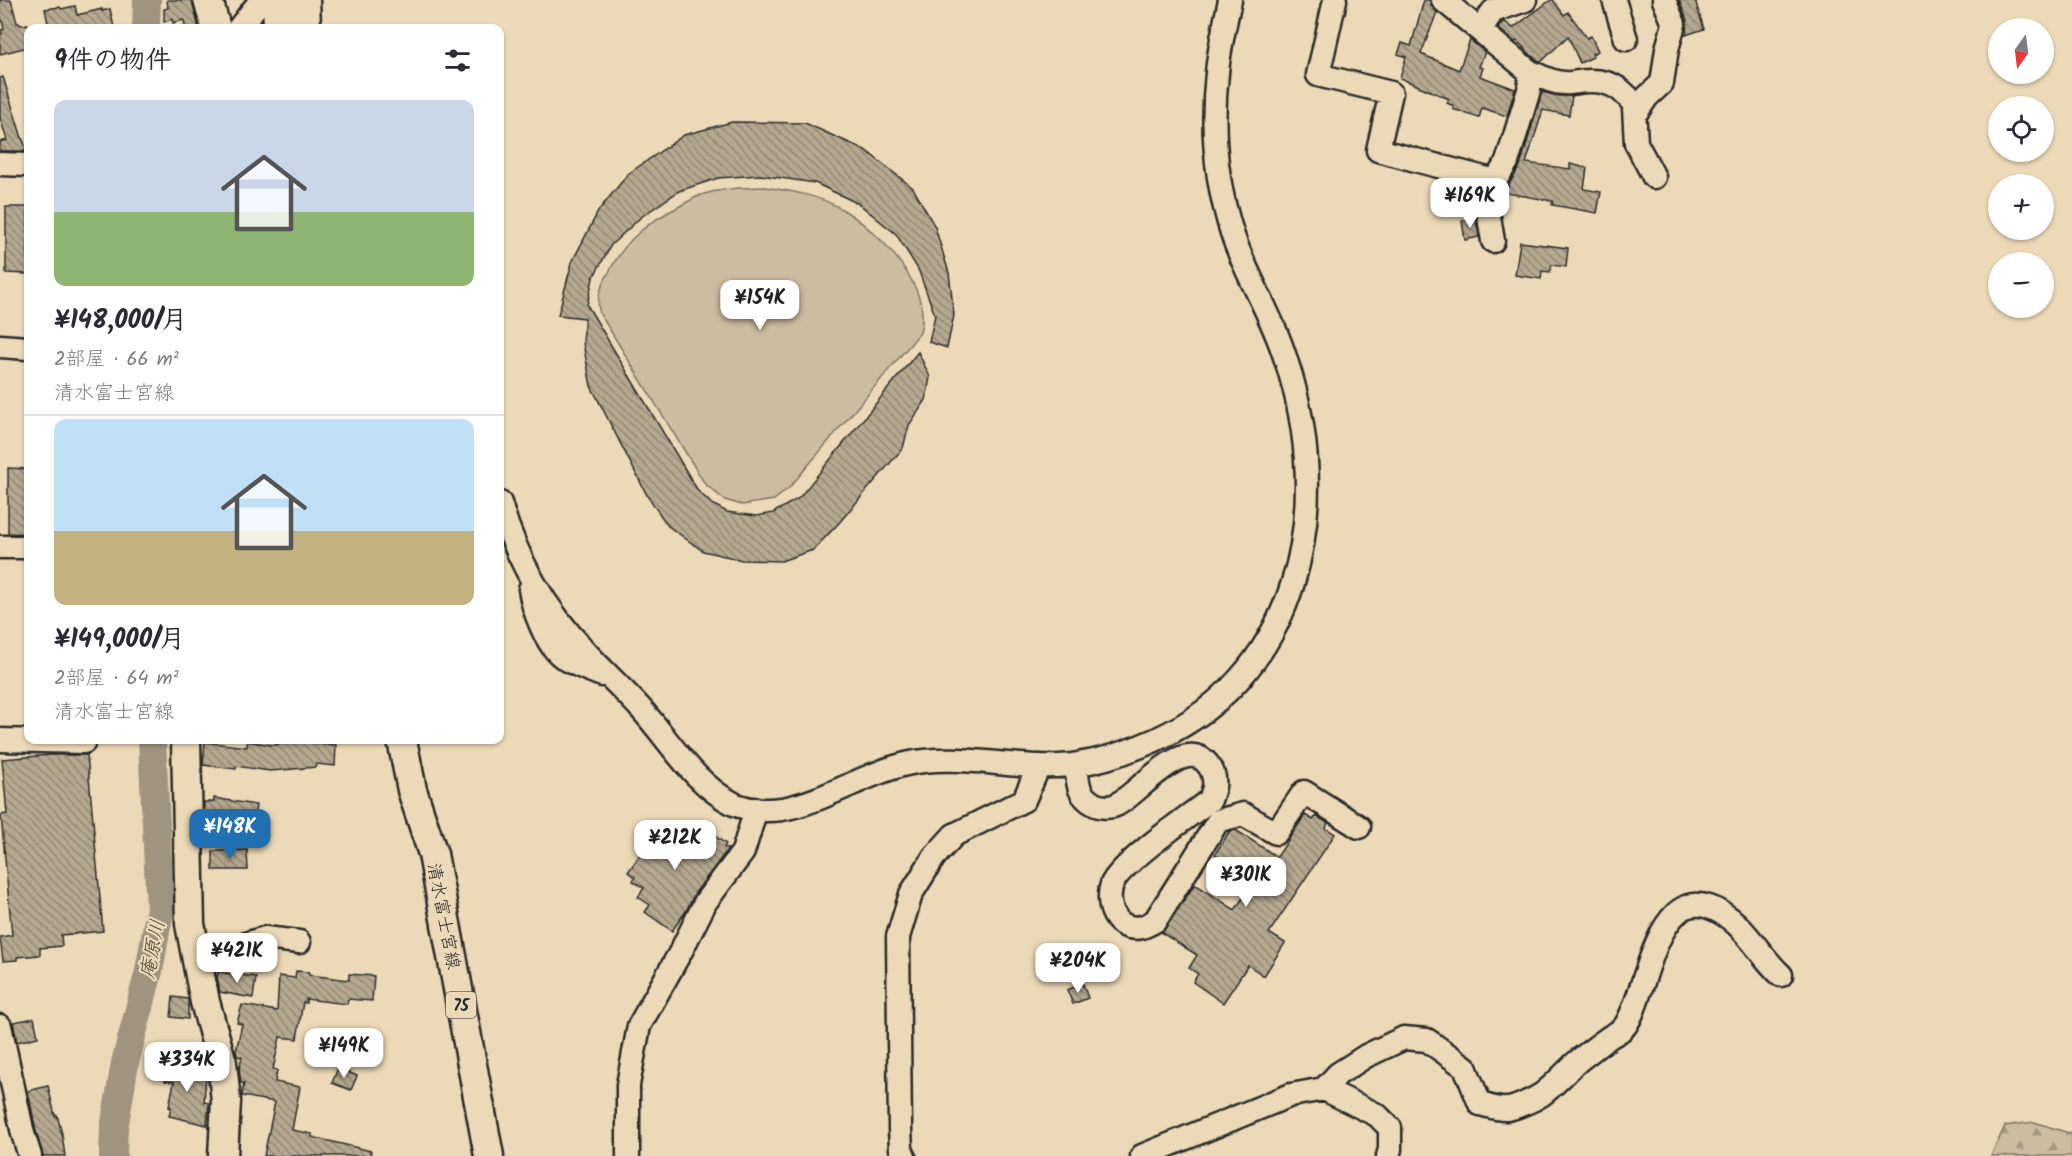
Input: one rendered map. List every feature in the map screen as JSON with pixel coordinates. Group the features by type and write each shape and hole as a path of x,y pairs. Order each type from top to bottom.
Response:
{"main road":[{"path":"208,0 215,24"},
{"path":"277,0 278,24"},
{"path":"305,0 306,24"},
{"path":"186,744 190,924 205,1002 222,1063 226,1101 223,1156"},
{"name":"清水富士宮線","path":"403,744 412,790 433,854 489,1156"},
{"name":"清水富士宮線","path":"423,744 432,788 433,854"}],"street":[{"path":"242,24 261,0"},
{"path":"504,513 529,576 558,620 641,709 697,775 717,793 737,806 776,810 800,806 865,777 909,763 942,761 1039,766 1076,765 1114,756 1163,737 1207,710 1225,695 1257,658 1275,628 1289,597 1300,559 1308,483 1306,450 1299,407 1284,352 1233,237 1222,191 1215,135 1215,90 1230,0"},
{"path":"1335,0 1318,75 1391,93 1378,150 1495,181"},
{"path":"1443,0 1529,71 1564,83 1606,82 1621,88 1638,110"},
{"path":"1480,30 1493,11 1525,0"},
{"path":"1614,0 1626,39"},
{"path":"1638,110 1647,97 1662,83 1667,49 1674,24 1664,0"},
{"path":"1493,241 1488,211 1495,181 1507,162 1529,90 1529,71"},
{"path":"1638,110 1634,108 1636,143 1654,177"},
{"path":"0,164 24,165"},
{"path":"0,346 24,348"},
{"path":"0,546 24,547"},
{"path":"0,740 24,741"},
{"path":"1076,765 1078,788 1085,799 1098,806 1115,806 1180,757 1196,757 1208,764 1214,775 1215,787 1210,800 1128,864 1113,881 1109,897 1111,911 1126,926 1141,927 1155,921 1218,821 1243,814 1276,834 1304,792 1359,827"},
{"path":"904,1156 901,1149 900,1129 898,937 911,894 934,857 954,835 1024,800 1039,766"},
{"path":"628,1156 628,1085 639,1026 706,901 743,852 756,809"},
{"path":"1324,1089 1338,1074 1366,1056 1404,1038 1427,1040 1465,1067 1480,1104 1507,1110 1540,1096 1577,1062 1607,1038 1624,1028 1634,1011 1655,946 1674,915 1692,905 1709,906 1738,924 1767,962 1781,975"},
{"path":"195,947 218,949 236,947 265,938 299,942"},
{"path":"0,1026 23,1134 30,1156"},
{"path":"1142,1156 1291,1095 1324,1089 1377,1115 1390,1128 1388,1156"}],"green space":[{"path":"765,187 822,200 840,208 870,230 899,261 911,279 919,297 922,315 920,333 789,488 774,500 742,505 725,500 705,484 600,314 598,302 602,286 617,259 631,240 648,225 701,195 741,188"},
{"path":"2034,1122 2072,1134 2072,1156 1991,1156 2005,1126"}],"building":[{"path":"0,0 11,0 17,23 24,24 24,48 0,54 0,34 4,29"},
{"path":"167,0 192,0 198,24 184,24 184,20 173,23 172,19 164,22 164,9 168,8"},
{"path":"1424,0 1430,0 1437,12 1421,54 1459,70 1470,40 1485,52 1479,67 1483,68 1480,76 1515,89 1507,116 1482,108 1479,118 1453,109 1454,106 1447,103 1449,99 1400,78 1406,57 1398,54 1402,43 1411,46"},
{"path":"1551,0 1564,15 1568,12 1587,38 1591,36 1598,51 1592,54 1593,57 1580,63 1568,36 1541,62 1498,28 1504,21 1513,28"},
{"path":"1679,0 1695,0 1704,29 1686,35 1687,20"},
{"path":"75,6 77,15 110,9 113,24 48,24 45,9 60,7 61,9"},
{"path":"3,77 24,143 24,151 0,151 0,142 7,140 0,118 0,78"},
{"path":"1542,92 1558,96 1572,96 1569,115 1543,110 1526,163 1570,169 1570,164 1587,168 1584,189 1601,192 1597,213 1552,205 1553,201 1507,193 1502,208 1508,186 1520,166"},
{"path":"732,122 805,123 865,150 913,188 935,227 949,273 954,315 947,348 929,342 935,315 918,269 896,234 859,204 815,183 760,175 718,178 679,191 641,217 611,245 593,278 587,305 698,491 712,504 727,512 756,516 773,513 799,498 918,352 930,377 926,400 909,425 903,448 813,550 781,561 742,560 703,551 668,526 648,497 591,386 583,343 585,318 558,315 572,262 599,210 628,174 684,135"},
{"path":"1479,191 1475,216 1469,217 1465,198 1453,194"},
{"path":"6,207 24,207 24,274 6,273"},
{"path":"1476,218 1479,237 1465,240 1462,221"},
{"path":"1520,242 1568,248 1566,267 1552,265 1550,272 1542,271 1541,279 1515,275"},
{"path":"8,468 24,469 24,534 8,533"},
{"path":"205,744 247,747 247,744 336,745 335,766 316,764 316,767 270,771 236,766 236,769 203,765"},
{"path":"87,755 103,931 61,935 62,946 40,948 40,955 3,961 0,937 12,935 1,815 7,814 2,759"},
{"path":"214,798 256,805 253,823 204,814 204,802 214,802"},
{"path":"1305,815 1313,820 1316,816 1328,823 1326,828 1335,834 1269,933 1285,943 1264,976 1248,965 1223,1003 1193,982 1198,974 1189,968 1197,955 1162,933 1195,884 1235,910 1254,881 1215,854 1229,832 1236,830 1277,857"},
{"path":"662,823 685,839 695,827 704,833 706,830 726,844 724,847 728,849 695,893 672,931 645,912 650,905 638,897 644,888 633,881 635,877 628,872"},
{"path":"247,850 248,870 213,870 213,851"},
{"path":"296,971 349,980 349,974 374,976 372,1001 348,999 347,1004 306,999 306,1003 303,1002 297,1039 280,1037 273,1069 277,1070 275,1082 300,1087 292,1130 371,1151 370,1156 264,1156 275,1102 242,1096 244,1083 241,1083 239,1069 242,1057 237,1056 236,1051 242,1024 237,1023 242,1005 277,1011 279,976 295,978"},
{"path":"218,972 256,977 253,998 220,992"},
{"path":"1083,984 1088,998 1073,1004 1067,990"},
{"path":"173,997 188,999 188,1019 171,1017"},
{"path":"34,1018 38,1037 17,1042 13,1022"},
{"path":"167,1058 184,1059 183,1071 206,1074 204,1102 209,1103 207,1125 169,1116 174,1082 165,1081"},
{"path":"338,1068 357,1076 351,1090 332,1083"},
{"path":"48,1086 62,1134 65,1156 43,1156 36,1131 28,1091"}],"waterway":[{"name":"庵原川","path":"146,24 147,0"},
{"name":"庵原川","path":"113,1156 114,1129 125,1063 149,971 160,909 152,744"}]}
